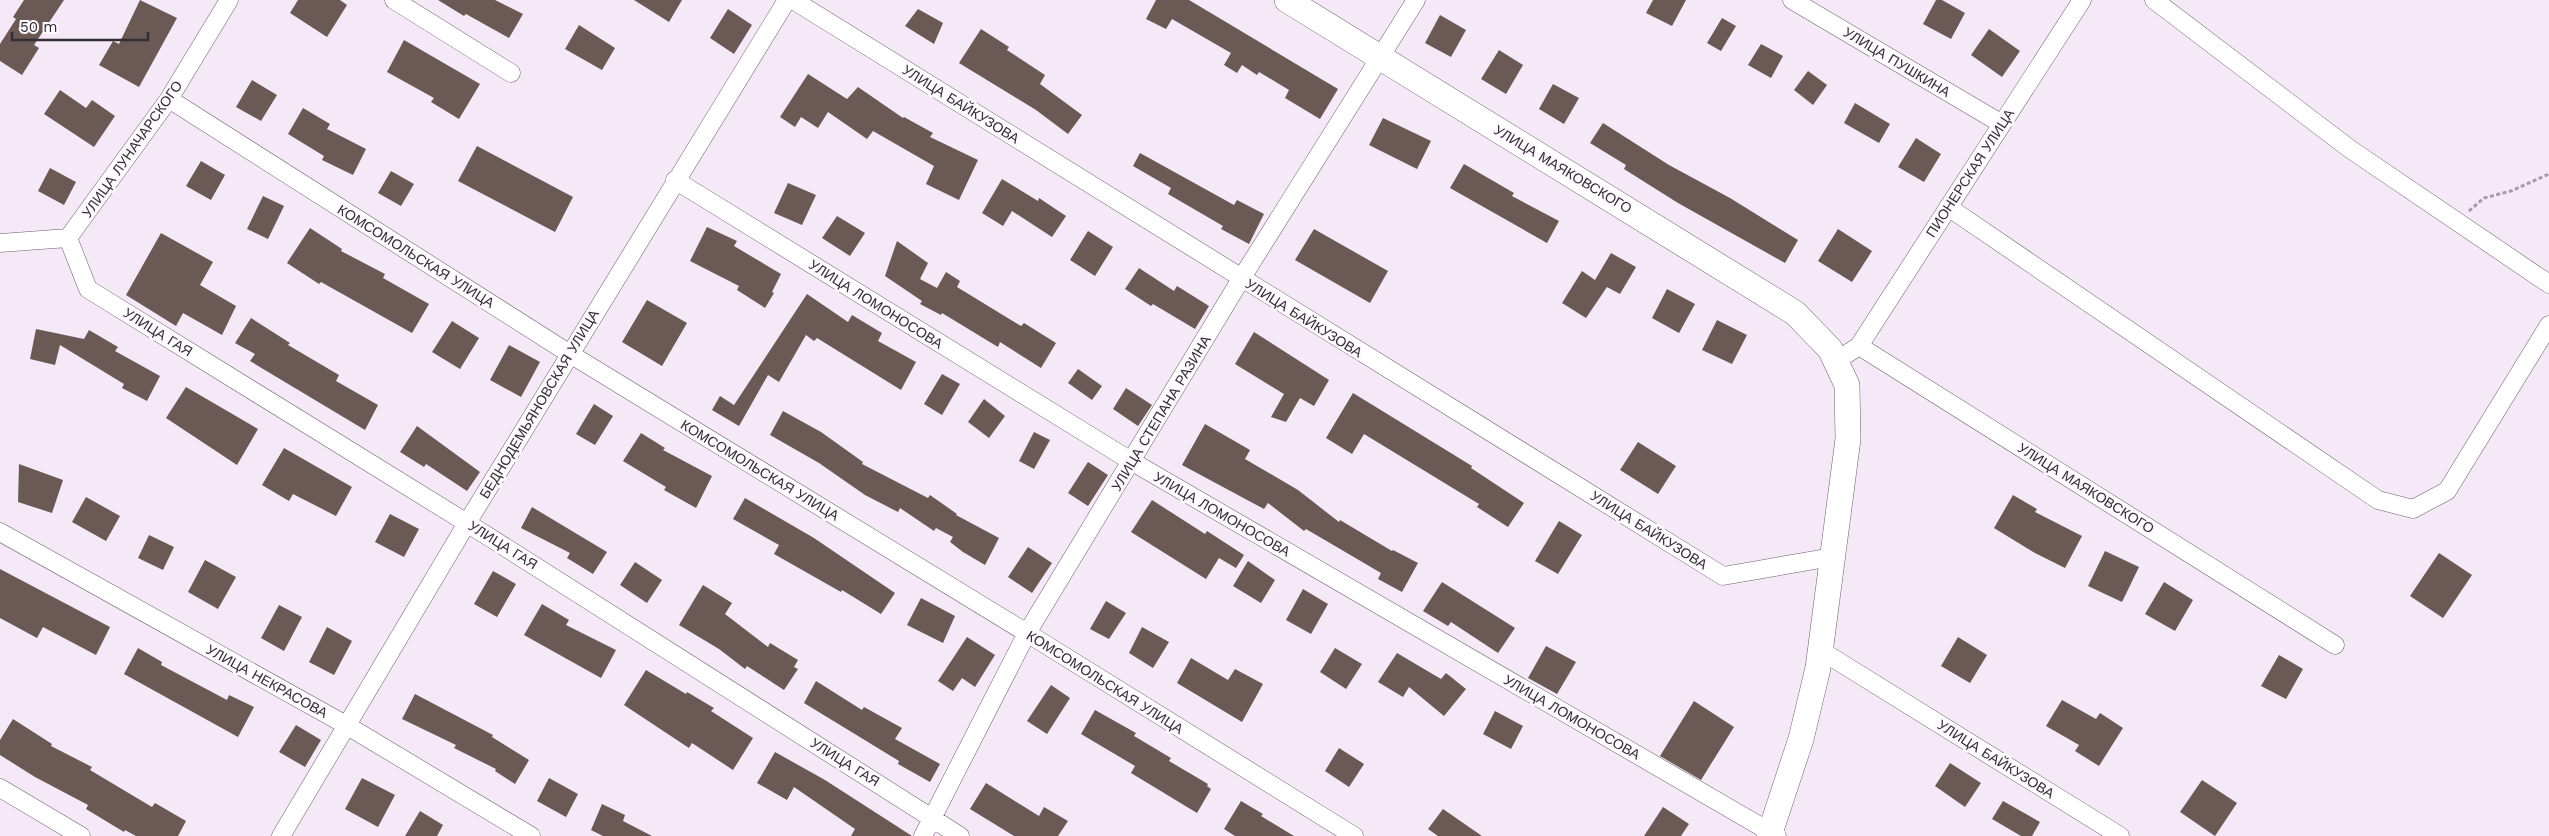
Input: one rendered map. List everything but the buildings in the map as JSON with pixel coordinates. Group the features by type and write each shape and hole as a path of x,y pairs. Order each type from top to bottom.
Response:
{"street":[{"name":"УЛИЦА ЛУНАЧАРСКОГО","path":"68,238 169,99 229,0"},
{"path":"394,0 511,73"},
{"name":"БЕДНОДЕМЬЯНОВСКАЯ УЛИЦА","path":"281,836 466,522 787,0"},
{"name":"УЛИЦА БАЙКУЗОВА","path":"793,0 1723,576 1832,557"},
{"name":"УЛИЦА МАЯКОВСКОГО","path":"1287,0 1795,313 1833,355 1847,385 1848,439 1820,650 1801,740 1772,835"},
{"name":"УЛИЦА СТЕПАНА РАЗИНА","path":"923,836 1028,633 1242,279 1416,0"},
{"name":"УЛИЦА ПУШКИНА","path":"1792,0 2002,124"},
{"name":"ПИОНЕРСКАЯ УЛИЦА","path":"1859,346 2082,0"},
{"path":"2154,0 2350,149 2549,284"},
{"name":"КОМСОМОЛЬСКАЯ УЛИЦА","path":"169,99 570,354 1028,633 1354,836"},
{"name":"УЛИЦА ЛОМОНОСОВА","path":"675,180 1131,461 1772,835"},
{"path":"1948,207 2378,500 2413,509 2447,492 2549,325"},
{"path":"0,244 68,238"},
{"name":"УЛИЦА ГАЯ","path":"68,238 88,289 466,522 960,836"},
{"path":"1833,355 1859,346"},
{"name":"УЛИЦА МАЯКОВСКОГО","path":"1859,346 2336,645"},
{"name":"УЛИЦА НЕКРАСОВА","path":"0,532 346,725 531,836"},
{"name":"УЛИЦА БАЙКУЗОВА","path":"1820,650 2120,836"},
{"path":"0,788 81,836"}],"path":[{"path":"2458,221 2484,198 2511,191 2549,174"}]}
